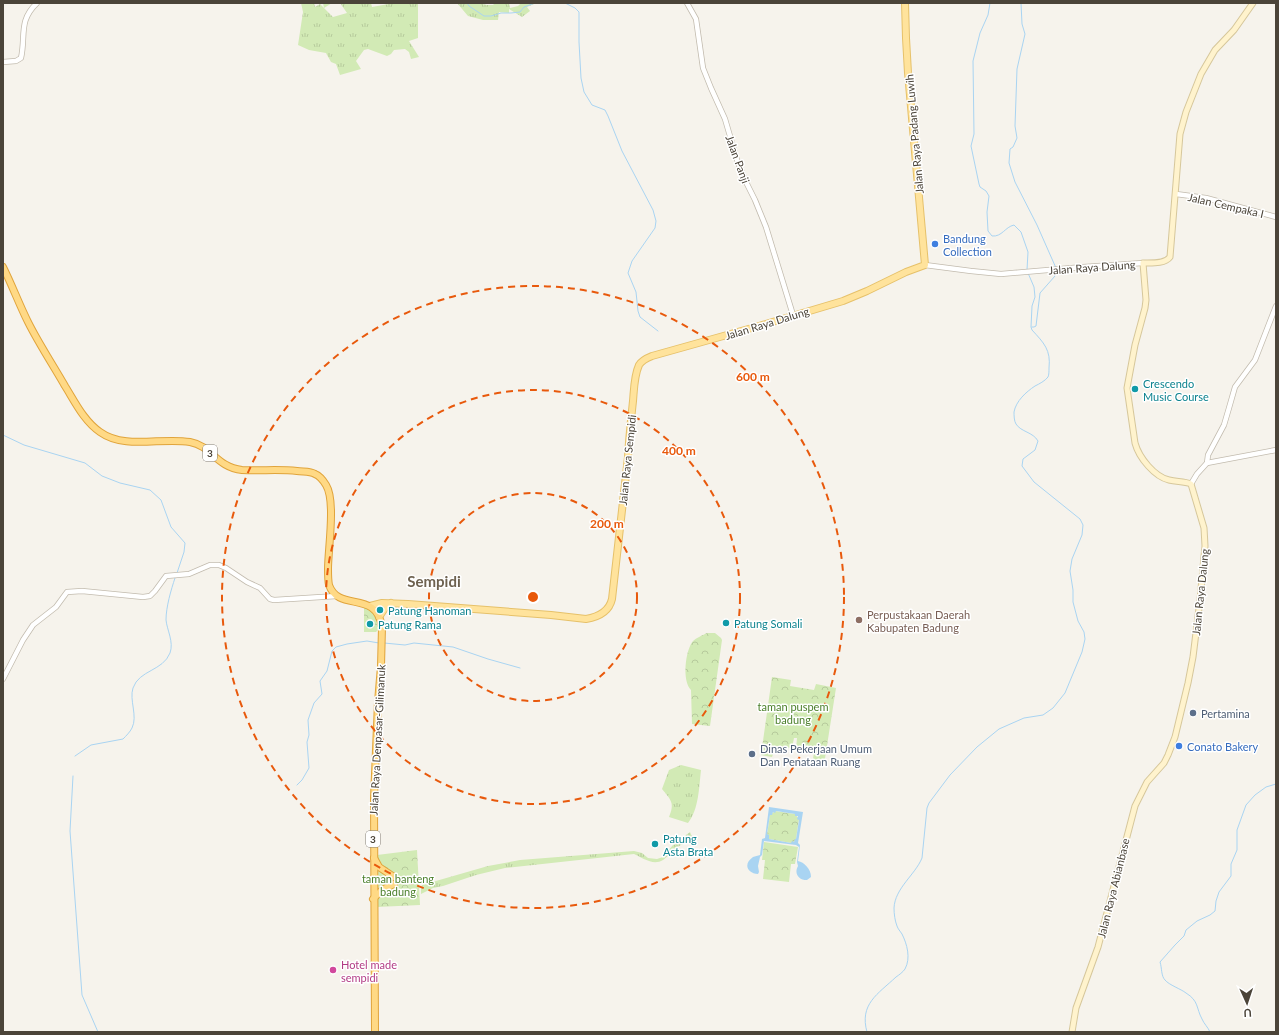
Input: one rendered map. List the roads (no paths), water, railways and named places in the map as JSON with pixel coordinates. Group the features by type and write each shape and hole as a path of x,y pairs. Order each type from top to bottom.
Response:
{"highway":[{"name":"3","path":"3,267 38,340 78,406 89,422 101,433 121,440 192,442 208,450 217,460 225,465 234,468 305,472 317,475 327,486 330,497 328,581 337,596"},
{"path":"337,596 342,599 364,603 370,606 379,617"},
{"name":"Jalan Raya Denpasar-Gilimanuk","path":"375,1032 373,857 374,798 382,627 379,617"},
{"path":"373,857 378,867 394,877"},
{"path":"374,899 382,890 394,884"}],"main road":[{"name":"Jalan Raya Padang Luwih","path":"905,3 908,73 925,265"},
{"path":"1143,263 1164,261 1170,257 1180,134 1190,99 1215,50 1234,30 1253,3"},
{"name":"Jalan Raya Dalung","path":"1143,263 1146,300 1145,308 1135,345 1127,388 1135,444 1141,456 1160,477 1171,481 1186,482 1191,484 1204,528 1205,546 1193,654 1181,715 1170,750"},
{"name":"Jalan Raya Dalung","path":"693,345 843,301 906,272 925,265"},
{"name":"Jalan Raya Sempidi","path":"370,606 379,603 391,603 586,619 596,616 609,608 613,588 636,373 646,358 693,345"},
{"path":"379,617 391,603"},
{"name":"Jalan Raya Abianbase","path":"1072,1032 1076,1008 1098,948 1136,806 1147,782 1164,763 1170,750"}],"street":[{"path":"3,62 16,61 21,58 25,19 37,3"},
{"name":"Jalan Panji","path":"687,3 696,19 703,68 724,119 737,160 766,226 793,315"},
{"name":"Jalan Cempaka I","path":"1176,194 1206,198 1276,217"},
{"name":"Jalan Raya Dalung","path":"925,265 992,274 1143,263"},
{"path":"1191,484 1197,474 1207,463 1209,453 1224,425 1234,387 1257,356 1276,306"},
{"path":"1207,463 1276,450"},
{"path":"3,679 23,640 33,625 56,607 67,592 82,591 143,597 150,596 166,576 189,574 215,564 226,568 246,582 260,588 270,599 337,596"}],"water":[{"path":"769,807 803,812 798,843 800,845 798,861 807,866 811,877 804,880 797,874 796,871 798,866 797,862 799,847 796,845 764,841 762,855 758,866 759,872 758,874 751,872 747,865 748,862 753,857 760,855 762,839 765,838","holes":["776,811 795,814 795,816 798,816 797,819 799,820 796,839 794,842 792,841 791,843 769,839 769,835 767,834 770,815 772,815 773,812 775,813"]}],"waterway":[{"path":"467,3 484,16 520,12 524,7 535,3"},
{"path":"565,3 575,8 579,12 581,78 584,92 592,105 605,110 622,151 653,210 656,221 655,228 632,261 628,273 636,292 640,317 658,331"},
{"path":"990,3 988,15 980,33 973,61 974,134 971,146 980,187 986,191 989,196 987,212 988,231 992,236 995,236 1014,225 1021,232 1028,252 1027,270"},
{"path":"1021,3 1022,24 1025,34 1017,69 1015,126 1017,138 1013,147 1010,149 1009,163 1015,182 1037,225 1056,268"},
{"path":"1032,327 1036,326 1040,293 1055,276 1055,271"},
{"path":"867,1032 865,1022 866,1014 872,1000 903,971 907,965 907,947 896,924 894,908 895,901 901,888 922,858 927,808 929,803 950,775 977,747 999,729 1024,718 1043,715 1053,708 1065,693 1082,652 1085,639 1084,632 1078,621 1073,602 1070,571 1072,559 1082,535 1083,525 1080,519 1034,482 1022,466 1023,459 1035,450 1038,441 1036,438 1018,427 1014,420 1015,408 1019,401 1028,391 1044,381 1049,373 1048,351 1031,327 1032,306 1035,297 1034,287 1028,273"},
{"path":"3,435 24,445 85,463 102,476 120,483 150,490 161,500 171,527 185,543 184,552 177,573"},
{"path":"75,756 91,745 123,739 131,729 134,723 132,693 136,682 140,677 162,664 170,653 171,645 166,615 175,578"},
{"path":"297,785 302,780 309,768 307,742 309,735 308,720 314,703 322,694 320,681 327,671 332,651 336,647 347,644 367,641 379,643"},
{"path":"384,643 405,645 414,643 453,647 520,668"},
{"path":"73,776 70,831 82,995 98,1032"},
{"path":"1210,1032 1193,999 1184,991 1169,984 1164,978 1160,962 1184,936 1186,930 1197,921 1215,911 1219,892 1231,876 1231,864 1237,850 1237,830 1246,805 1255,795 1266,787 1276,784"}],"place":[{"name":"Bandung Collection","path":"935,244"},
{"name":"Crescendo Music Course","path":"1135,389"},
{"name":"Patung Hanoman","path":"380,610"},
{"name":"Perpustakaan Daerah Kabupaten Badung","path":"859,620"},
{"name":"Patung Somali","path":"726,623"},
{"name":"Patung Rama","path":"370,624"},
{"name":"Pertamina","path":"1193,713"},
{"name":"Conato Bakery","path":"1179,746"},
{"name":"Dinas Pekerjaan Umum Dan Penataan Ruang","path":"752,754"},
{"name":"Patung Asta Brata","path":"655,844"},
{"name":"Hotel made sempidi","path":"333,970"}],"district":[{"name":"Sempidi","path":"434,581"}],"park label":[{"name":"taman puspem badung","path":"793,712"},
{"name":"taman banteng badung","path":"398,884"}]}
